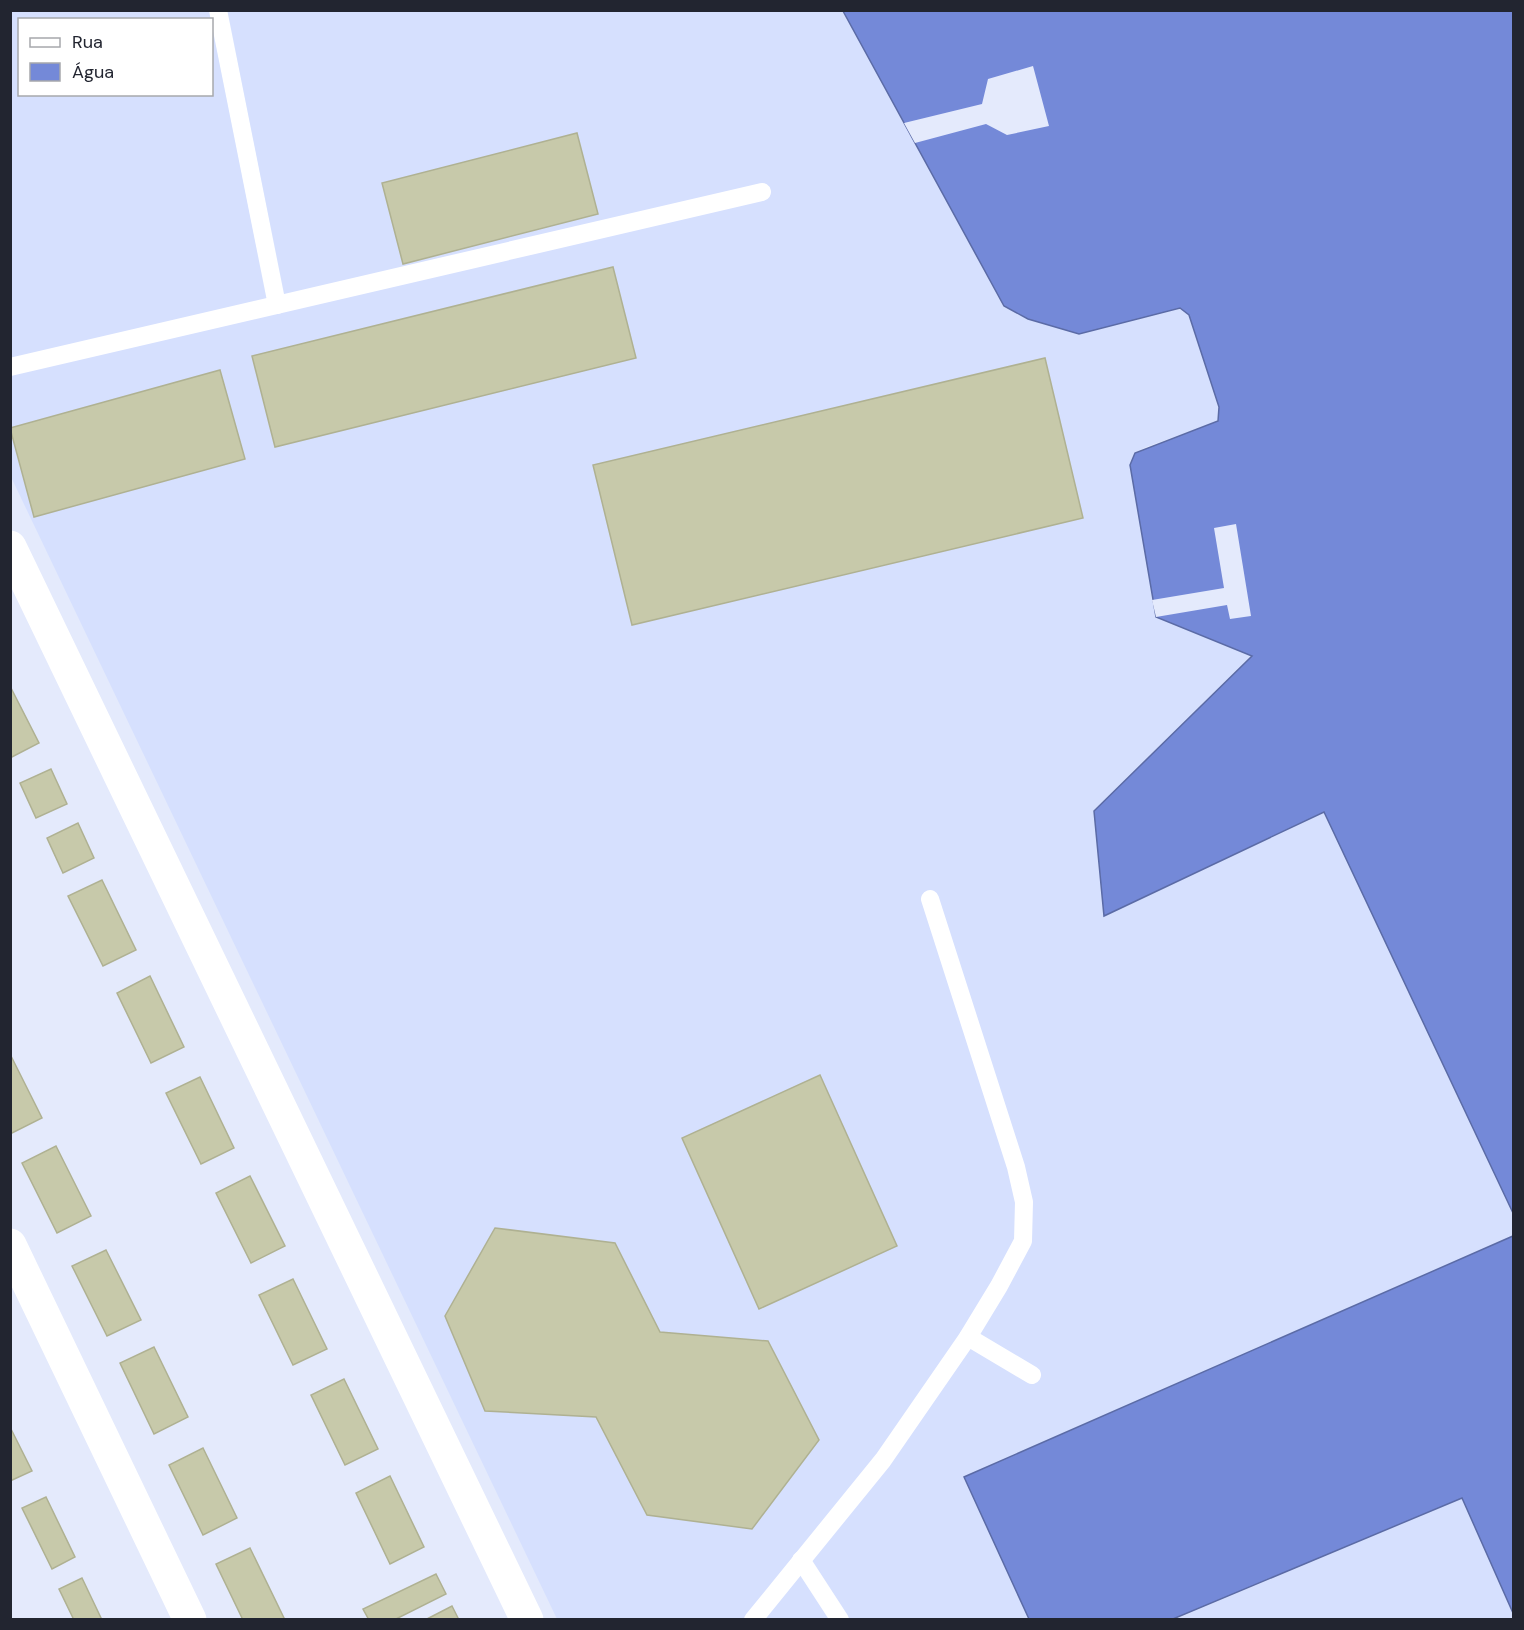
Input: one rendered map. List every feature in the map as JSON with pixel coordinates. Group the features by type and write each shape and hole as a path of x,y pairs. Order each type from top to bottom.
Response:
{"street":[{"path":"10,547 527,1620"},
{"path":"13,1257 190,1620"}],"lane":[{"path":"218,10 277,305"},
{"path":"10,367 762,192"},
{"path":"753,1620 883,1460 968,1337 1023,1241 1024,1202 1016,1167 930,899"},
{"path":"968,1337 1032,1376"},
{"path":"801,1560 840,1620"}],"shaded area":[{"path":"11,11 843,11 1004,306 1180,308 1189,315 1219,407 1219,421 1146,447 1135,453 1130,465 1156,617 1252,655 1094,810 1104,916 1324,812 1513,1213 1513,1236 965,1477 1029,1619 557,1619 11,477"},
{"path":"1463,1498 1514,1613 1513,1620 1173,1620"}],"water":[{"path":"843,11 1513,11 1513,1213 1324,812 1104,916 1094,811 1252,656 1156,617 1130,465 1135,453 1218,421 1219,407 1189,315 1180,308 1079,334 1028,319 1004,306"},
{"path":"1513,1236 1513,1613 1462,1498 1173,1619 1029,1619 964,1477"}],"pier":[{"path":"1033,66 1049,126 1007,135 986,124 915,143 904,123 982,104 988,79"},
{"path":"1236,524 1251,616 1230,619 1227,605 1156,617 1152,600 1224,588 1214,528"}],"building":[{"path":"577,133 598,214 403,264 382,183"},
{"path":"613,267 636,358 275,447 252,356"},
{"path":"1045,358 1083,518 632,625 593,465"},
{"path":"220,370 245,459 34,517 10,428"},
{"path":"10,686 39,743 10,758"},
{"path":"51,769 67,804 36,818 20,783"},
{"path":"78,823 94,858 63,873 47,838"},
{"path":"102,880 136,950 103,966 68,896"},
{"path":"150,976 184,1047 151,1063 117,993"},
{"path":"10,1054 42,1118 10,1134"},
{"path":"820,1075 897,1246 759,1309 682,1138"},
{"path":"200,1077 234,1148 201,1164 166,1093"},
{"path":"56,1146 91,1216 57,1233 22,1163"},
{"path":"250,1176 285,1246 251,1263 216,1193"},
{"path":"495,1228 615,1243 660,1332 768,1341 819,1440 752,1529 647,1515 596,1417 485,1411 445,1316"},
{"path":"106,1250 141,1320 107,1336 72,1266"},
{"path":"293,1279 327,1349 293,1365 259,1295"},
{"path":"154,1347 188,1417 154,1434 120,1363"},
{"path":"344,1379 378,1449 345,1465 311,1395"},
{"path":"10,1427 32,1471 10,1481"},
{"path":"203,1448 237,1518 203,1535 169,1465"},
{"path":"390,1476 424,1547 390,1564 356,1493"},
{"path":"46,1497 75,1557 52,1569 22,1508"},
{"path":"250,1548 284,1618 281,1620 243,1620 216,1564"},
{"path":"436,1574 446,1594 394,1620 369,1620 363,1609"},
{"path":"82,1578 102,1620 74,1620 59,1589"},
{"path":"452,1606 459,1620 425,1620"}]}
